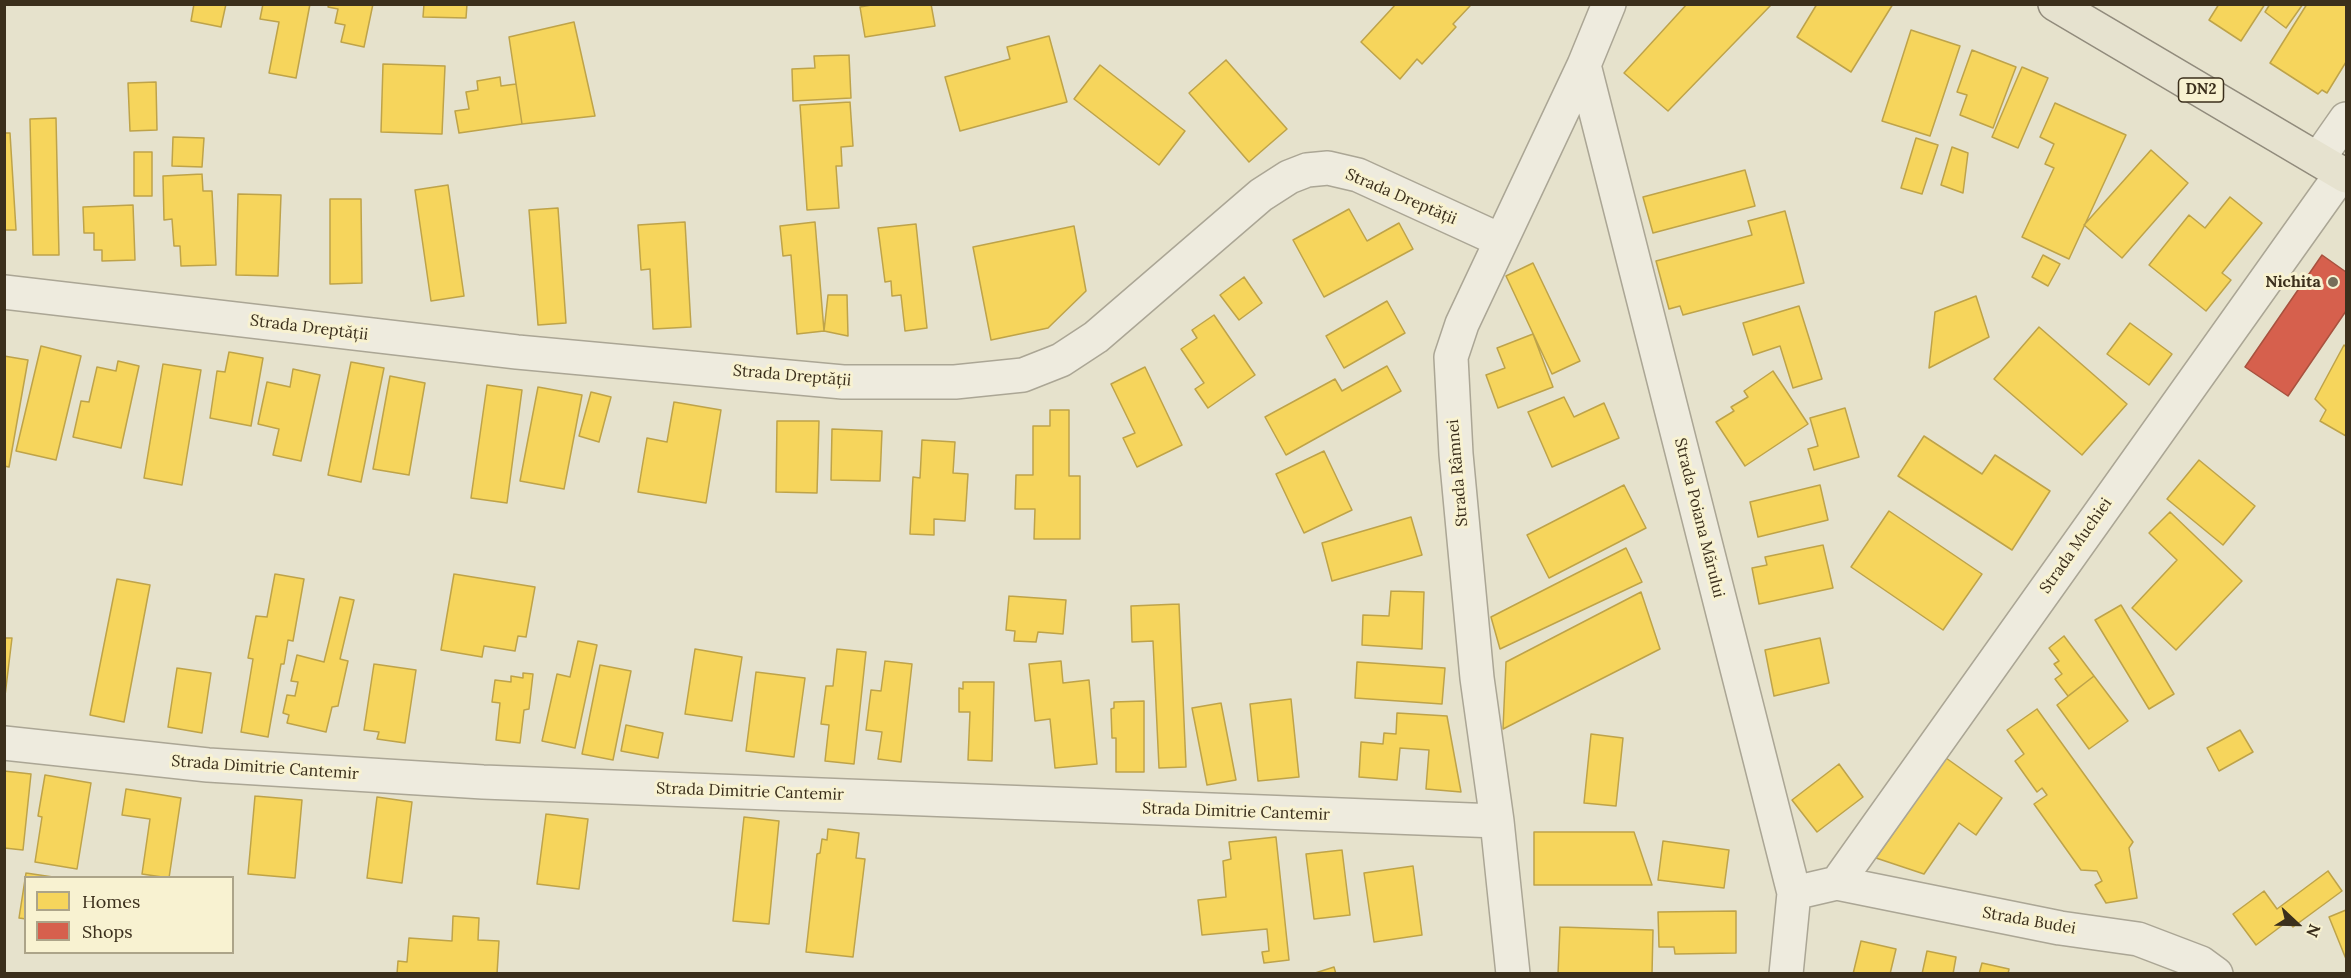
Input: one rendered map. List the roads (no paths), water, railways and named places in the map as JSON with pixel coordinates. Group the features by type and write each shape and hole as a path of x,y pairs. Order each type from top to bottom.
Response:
{"main road":[{"name":"DN2","path":"2055,4 2335,169"}],"street":[{"name":"Strada Râmnei","path":"1513,974 1497,821 1477,678 1456,454 1451,357 1462,324 1584,65 1609,4"},
{"name":"Strada Poiana Mărului","path":"1584,65 1794,893 1786,974"},
{"name":"Strada Muchiei","path":"1837,883 2335,169 2346,120"},
{"name":"Strada Dreptății","path":"4,292 517,352 843,382 955,382 1023,375 1061,360 1096,337 1261,195 1289,177 1307,170 1328,168 1358,176 1500,240"},
{"name":"Strada Dimitrie Cantemir","path":"4,743 208,765 483,782 1497,821"},
{"path":"1794,893 1837,883"},
{"name":"Strada Budei","path":"1837,883 2060,928 2138,939 2201,963 2216,974"}],"place":[{"name":"Nichita","path":"2333,282"}]}
